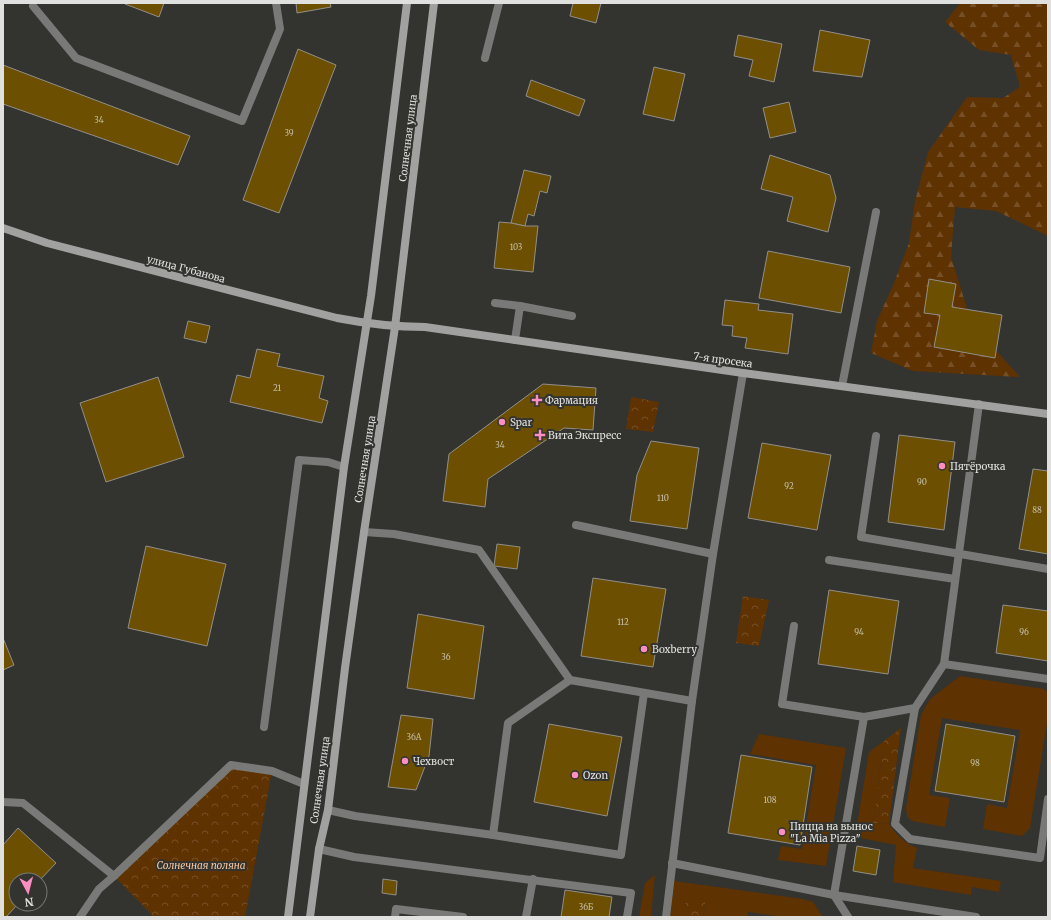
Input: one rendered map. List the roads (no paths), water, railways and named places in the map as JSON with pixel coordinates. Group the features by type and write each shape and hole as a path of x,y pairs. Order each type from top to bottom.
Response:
{"main road":[{"name":"Солнечная улица","path":"288,917 344,467 371,296 407,3"},
{"name":"Солнечная улица","path":"310,917 319,850 328,810 345,668 364,532 396,327 434,3"},
{"name":"улица Губанова","path":"3,228 47,243 337,318 366,324 396,327"},
{"name":"7-я просека","path":"396,327 425,327 743,373 1048,414"}],"lane":[{"path":"30,4 76,58 242,121 280,29 276,3"},
{"path":"484,58 499,3"},
{"path":"842,386 876,212"},
{"path":"495,303 520,306 572,316"},
{"path":"515,340 520,306"},
{"path":"666,917 692,701 713,554 743,373"},
{"path":"979,404 944,664 915,708 895,824 910,839 1040,858 1048,799"},
{"path":"876,436 861,537 1048,569"},
{"path":"264,727 299,460 328,462 344,467"},
{"path":"576,525 713,554"},
{"path":"364,532 394,534 479,550 570,680"},
{"path":"829,560 955,579"},
{"path":"794,626 782,704 864,717 915,708"},
{"path":"944,664 1048,679"},
{"path":"493,835 508,723 570,680 692,701"},
{"path":"328,810 355,816 493,835 621,855 644,693"},
{"path":"848,917 834,895 864,717"},
{"path":"80,917 99,889 231,765 272,771 304,784"},
{"path":"3,803 23,803 114,876"},
{"path":"319,850 354,857 533,879 631,893 627,917"},
{"path":"672,863 834,895 976,917"},
{"path":"526,917 533,879"},
{"path":"395,917 396,909 463,917"}],"place":[{"name":"Фармация","path":"537,400"},
{"name":"Spar","path":"502,422"},
{"name":"Вита Экспресс","path":"540,435"},
{"name":"Пятёрочка","path":"942,466"},
{"name":"Boxberry","path":"644,649"},
{"name":"Чехвост","path":"405,761"},
{"name":"Ozon","path":"575,775"},
{"name":"Пицца на вынос \"La Mia Pizza\"","path":"782,832"}],"park label":[{"name":"Солнечная поляна","path":"201,865"}]}
